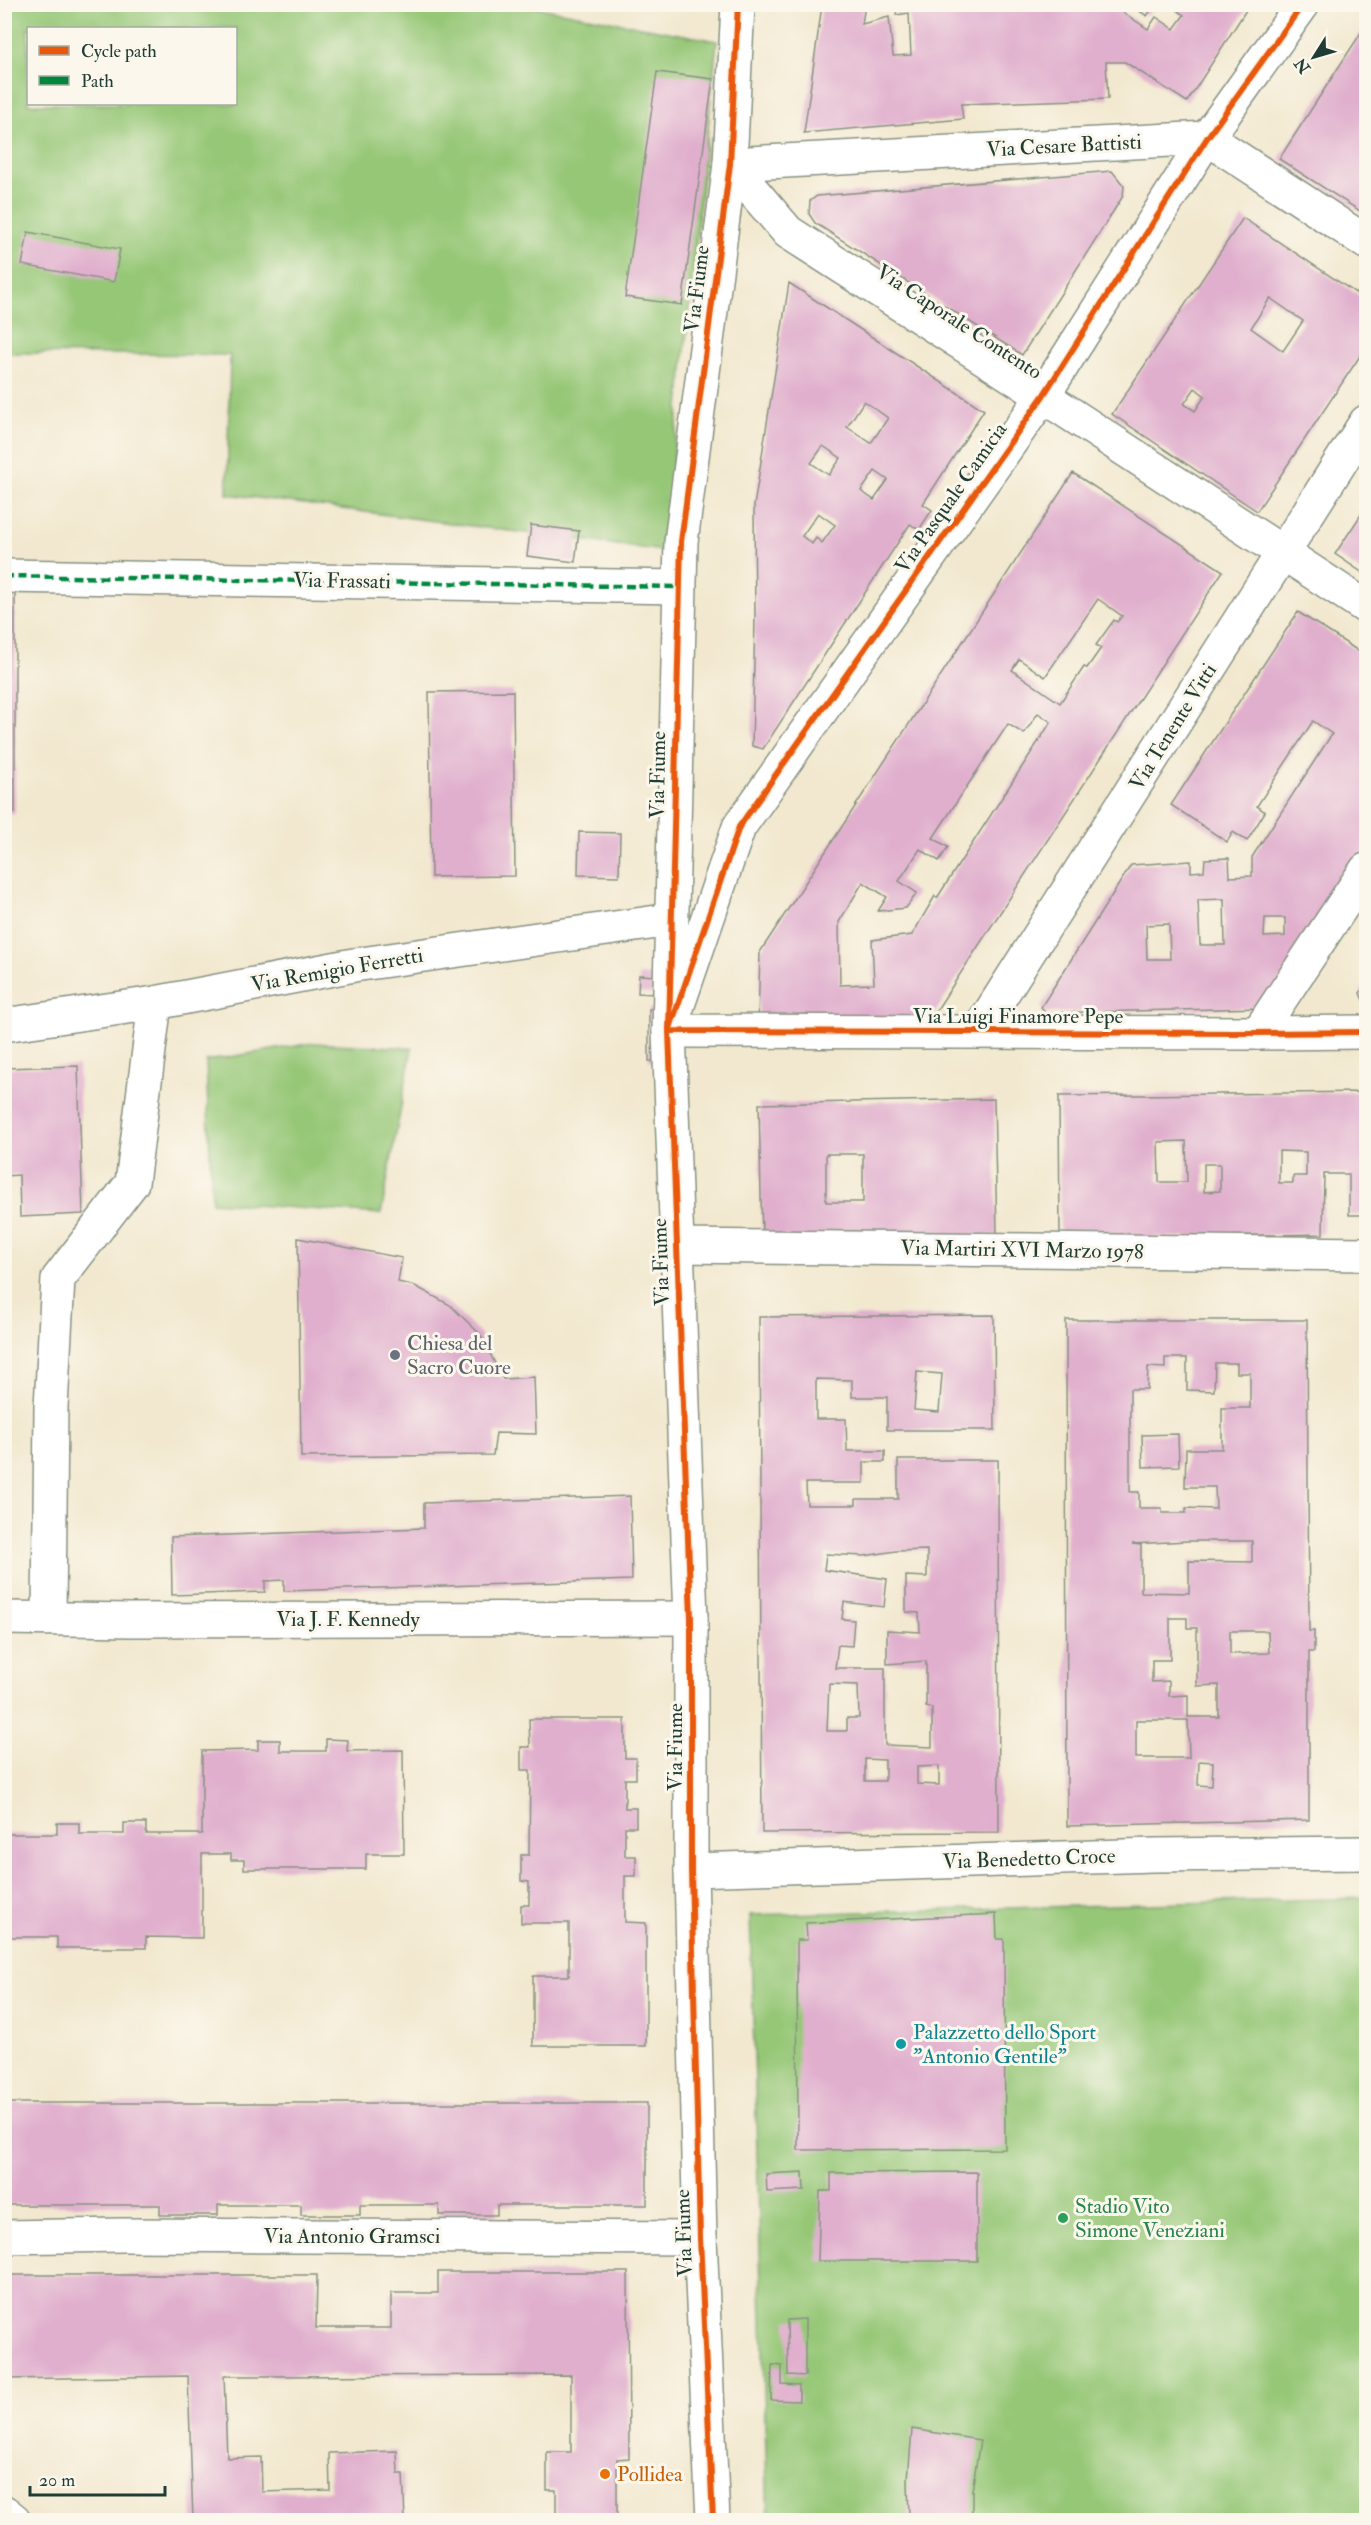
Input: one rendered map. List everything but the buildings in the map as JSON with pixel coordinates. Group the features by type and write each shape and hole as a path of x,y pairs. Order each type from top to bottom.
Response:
{"street":[{"name":"Via Pasquale Camicia","path":"669,1031 739,827 1043,396 1206,138 1303,4"},
{"name":"Via Fiume","path":"713,2520 700,2238 691,1870 692,1618 669,1031 681,542 730,164 729,7"},
{"name":"Via Cesare Battisti","path":"730,164 1206,138"},
{"path":"1206,138 1366,242"},
{"name":"Via Caporale Contento","path":"730,164 788,232 1366,607"},
{"name":"Via Tenente Vitti","path":"978,1032 1366,422"},
{"name":"Via Frassati","path":"4,576 679,587"},
{"path":"1258,1033 1366,870"},
{"name":"Via Remigio Ferretti","path":"4,1025 155,1003 354,965 671,920"},
{"path":"49,1617 51,1407 58,1279 132,1182 155,1003"},
{"name":"Via Luigi Finamore Pepe","path":"669,1031 1366,1032"},
{"name":"Via Martiri XVI Marzo 1978","path":"677,1246 1366,1254"},
{"name":"Via J. F. Kennedy","path":"4,1618 131,1620 692,1618"},
{"name":"Via Benedetto Croce","path":"691,1870 1154,1855 1366,1853"},
{"name":"Via Antonio Gramsci","path":"4,2237 123,2235 700,2238"},
{"path":"4,2512 14,2520"}],"green space":[{"path":"5,5 524,5 717,41 664,551 227,494 230,355 5,353"},
{"path":"313,1043 412,1048 381,1214 212,1202 206,1061"},
{"name":"Stadio Vito Simone Veneziani","path":"1366,1898 1366,2520 768,2520 750,1915"}],"marked path":[{"path":"4,576 679,587"}],"cycle path":[{"path":"713,2520 700,2238 691,1870 691,1618 669,1031 681,542 730,164 738,4"},
{"path":"1303,4 1207,138 1043,396 739,827 669,1031 1366,1032"}],"place":[{"name":"Chiesa del Sacro Cuore","path":"395,1355"},
{"name":"Palazzetto dello Sport \"Antonio Gentile\"","path":"901,2044"},
{"name":"Stadio Vito Simone Veneziani","path":"1063,2218"},
{"name":"Pollidea","path":"605,2474"}]}
